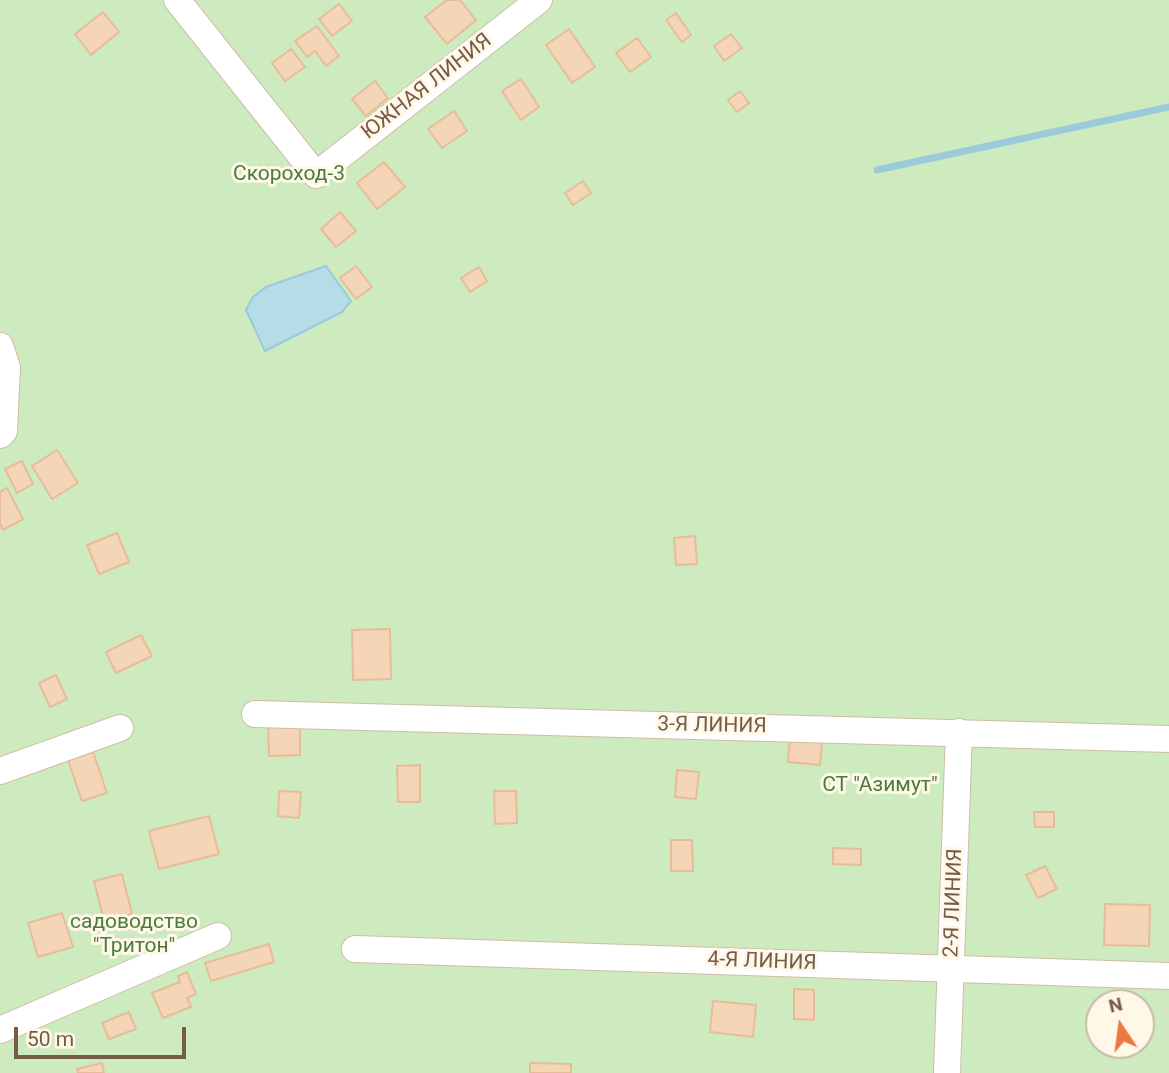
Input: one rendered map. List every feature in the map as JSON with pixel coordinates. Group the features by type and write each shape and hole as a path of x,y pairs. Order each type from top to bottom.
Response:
{"street":[{"name":"ЮЖНАЯ ЛИНИЯ","path":"177,0 316,175 538,0"},
{"path":"0,346 6,367 4,431 0,435"},
{"name":"3-Я ЛИНИЯ","path":"255,714 1169,739"},
{"path":"0,771 120,728"},
{"name":"2-Я ЛИНИЯ","path":"947,1073 959,732"},
{"path":"0,1030 218,936"},
{"name":"4-Я ЛИНИЯ","path":"355,949 1169,976"}],"green space":[{"path":"0,0 1169,0 1169,1073 0,1073"}],"water":[{"path":"326,266 351,301 342,312 265,351 246,310 253,297 266,287"}],"building":[{"path":"447,0 460,0 476,20 447,44 425,17"},
{"path":"339,4 352,21 332,36 319,19"},
{"path":"103,12 119,32 91,55 75,34"},
{"path":"676,13 691,35 682,42 666,20"},
{"path":"317,26 339,56 326,66 315,51 307,57 295,41"},
{"path":"569,29 595,67 572,83 546,45"},
{"path":"731,34 742,48 724,61 714,46"},
{"path":"637,38 651,57 630,72 616,53"},
{"path":"291,49 305,67 285,81 272,63"},
{"path":"521,79 539,107 521,120 502,91"},
{"path":"375,81 388,98 366,116 352,99"},
{"path":"740,91 749,103 737,112 728,100"},
{"path":"454,111 467,131 442,148 428,129"},
{"path":"384,162 405,187 377,209 357,183"},
{"path":"583,181 591,193 573,205 565,193"},
{"path":"340,212 356,231 336,247 321,229"},
{"path":"356,266 372,287 356,299 340,278"},
{"path":"479,267 487,281 470,292 461,278"},
{"path":"57,450 78,483 52,499 32,466"},
{"path":"22,461 33,484 17,493 5,469"},
{"path":"7,488 23,519 3,530 0,524 0,492"},
{"path":"117,533 129,562 99,574 87,545"},
{"path":"695,536 697,564 676,565 674,538"},
{"path":"390,629 391,679 353,680 352,630"},
{"path":"141,635 152,656 116,673 106,652"},
{"path":"56,675 67,699 50,707 39,683"},
{"path":"268,726 300,726 300,755 269,756"},
{"path":"790,737 822,740 820,765 788,762"},
{"path":"93,752 107,793 82,801 68,760"},
{"path":"420,765 420,802 398,802 397,766"},
{"path":"677,770 699,772 696,799 675,797"},
{"path":"279,791 301,792 299,818 278,816"},
{"path":"494,791 516,791 517,823 495,824"},
{"path":"1034,812 1054,812 1054,827 1035,827"},
{"path":"209,816 219,854 159,869 149,831"},
{"path":"671,840 692,840 693,871 671,871"},
{"path":"833,848 861,849 861,865 833,864"},
{"path":"1045,866 1057,889 1038,898 1026,875"},
{"path":"122,874 132,914 104,921 94,881"},
{"path":"1105,904 1150,905 1149,946 1104,945"},
{"path":"62,913 73,947 38,957 28,923"},
{"path":"269,944 274,962 211,981 205,963"},
{"path":"187,972 196,994 187,998 191,1007 163,1018 152,993 180,982 178,976"},
{"path":"794,989 814,990 814,1020 794,1019"},
{"path":"713,1001 756,1005 753,1037 710,1032"},
{"path":"129,1012 136,1029 109,1039 102,1023"},
{"path":"102,1063 104,1073 78,1073 77,1069"},
{"path":"530,1063 571,1064 571,1073 530,1073"}],"waterway":[{"path":"877,170 1169,107"}],"park label":[{"name":"Скороход-3","path":"289,175"},
{"name":"СТ \"Азимут\"","path":"880,786"},
{"name":"садоводство \"Тритон\"","path":"134,935"}]}
